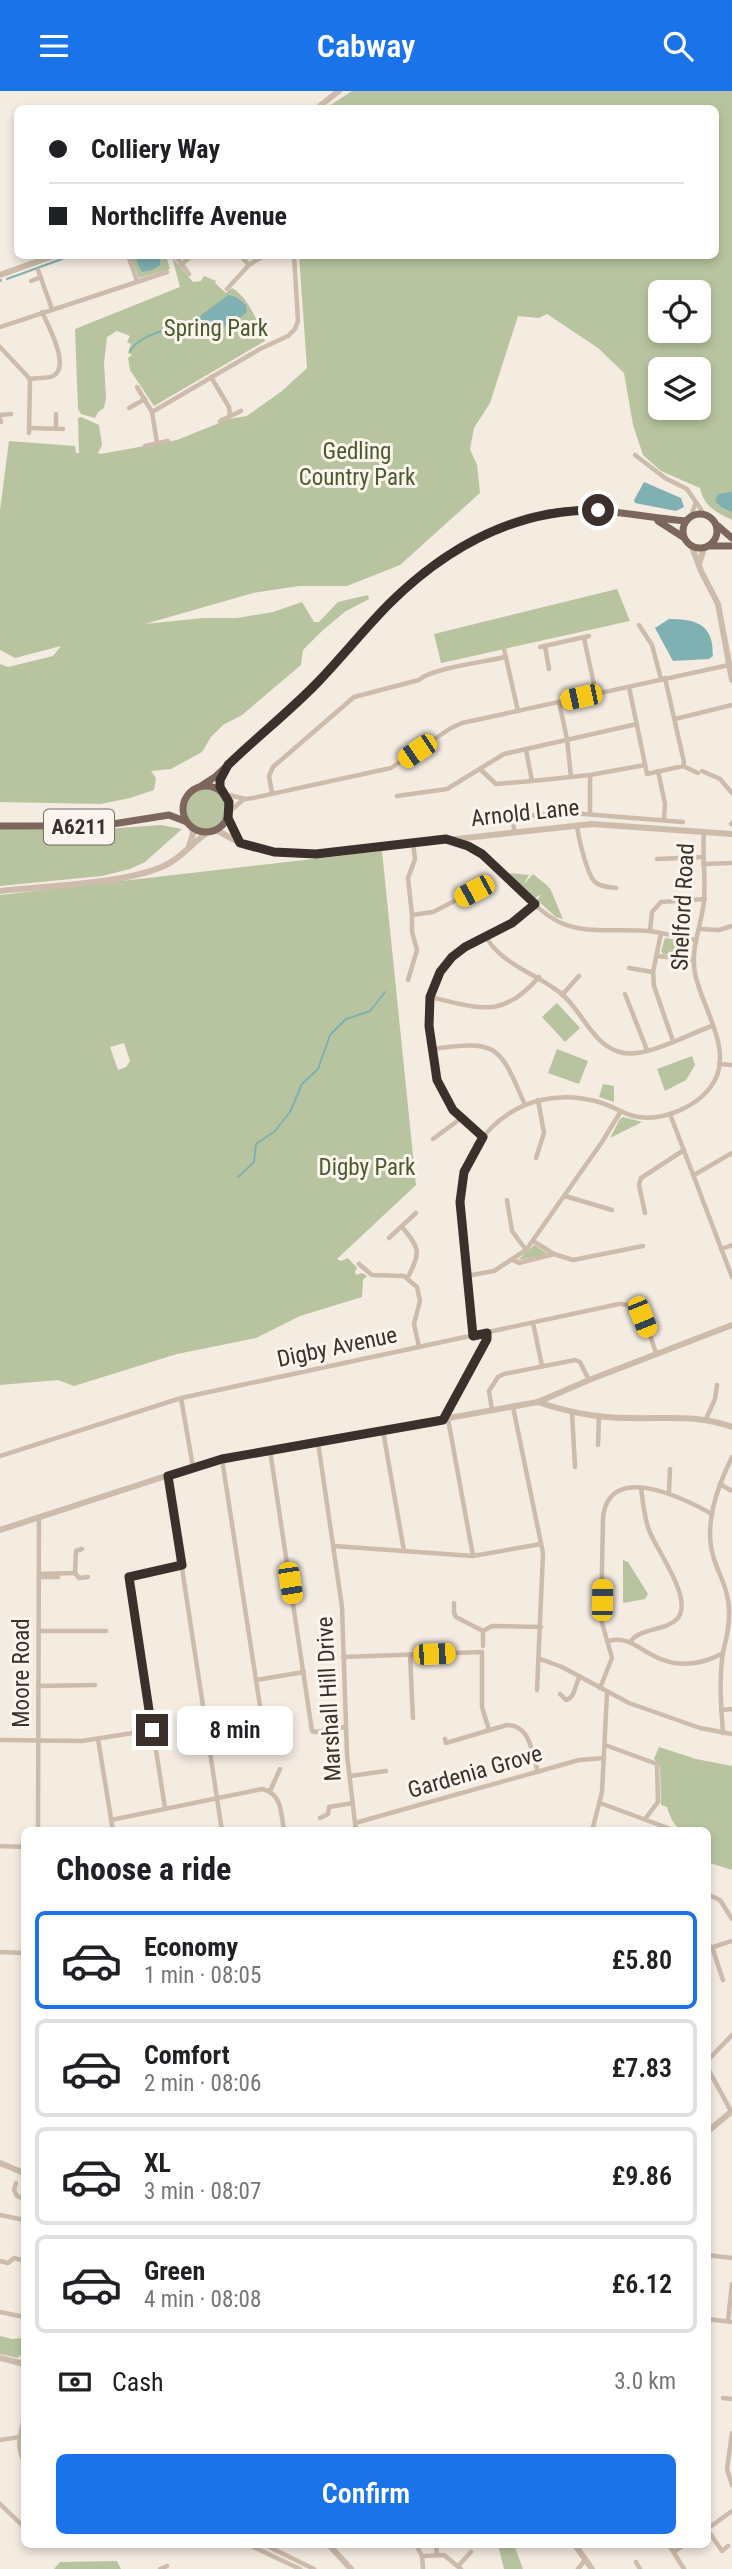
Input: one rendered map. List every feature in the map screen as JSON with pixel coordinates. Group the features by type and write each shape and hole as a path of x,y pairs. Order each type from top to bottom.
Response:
{"main road":[{"path":"228,765 220,780 229,814 213,831 189,824 183,810 189,793 209,782 316,684 388,604 414,580 461,547 500,527 548,513 598,510 689,518 704,514 732,538"},
{"path":"648,516 683,537 692,547 732,546"},
{"path":"683,537 683,527 689,518"},
{"path":"707,547 717,534 715,523"},
{"path":"201,786 214,786 223,793"},
{"name":"A6211","path":"158,816 184,803"},
{"name":"A6211","path":"0,826 100,826 158,816 173,816 189,824"}],"street":[{"path":"321,105 339,91"},
{"path":"0,275 45,259"},
{"path":"129,259 137,281"},
{"path":"177,259 189,274"},
{"path":"181,265 188,259"},
{"path":"244,259 249,265"},
{"path":"227,289 249,265 259,259"},
{"path":"152,412 275,340 288,336 295,329 298,321 294,259"},
{"path":"38,270 52,310"},
{"path":"0,327 167,272"},
{"path":"31,281 41,277"},
{"path":"232,283 238,290"},
{"path":"30,379 51,377 57,373 61,364 54,337 42,312"},
{"path":"0,347 30,379 29,431 63,429"},
{"path":"211,377 229,407 230,416"},
{"path":"137,387 152,412 157,443"},
{"path":"130,408 145,400"},
{"path":"220,421 241,411"},
{"path":"0,419 11,414"},
{"path":"56,414 56,428"},
{"path":"145,446 168,441"},
{"path":"635,455 665,478 687,489 704,514"},
{"path":"689,518 696,501"},
{"path":"692,547 719,604 732,680"},
{"path":"699,564 707,547"},
{"path":"639,625 652,645 663,679 683,766"},
{"path":"549,669 542,647 586,637 596,694"},
{"path":"504,649 518,711"},
{"path":"272,793 269,776 273,767 354,697 419,680 425,675 444,669 505,657"},
{"path":"223,793 245,799 391,768 454,726 729,665"},
{"path":"629,687 647,774 683,766 720,779 732,793"},
{"path":"559,702 571,777"},
{"path":"674,719 732,705"},
{"path":"397,796 447,789 504,754 637,724"},
{"path":"526,750 532,781"},
{"path":"480,769 496,784 590,775 645,765"},
{"path":"658,772 665,804 664,820"},
{"path":"590,775 590,813"},
{"path":"240,843 229,814 245,799"},
{"path":"571,813 683,822"},
{"path":"549,814 557,827"},
{"path":"504,818 562,814"},
{"path":"513,818 514,831"},
{"path":"189,824 192,838 189,848"},
{"path":"577,825 579,846 587,860 592,878 600,885 616,887"},
{"name":"Arnold Lane","path":"213,831 255,848 293,854 339,852 577,825 638,826 732,834"},
{"path":"0,891 131,875 166,865 213,831"},
{"name":"Shelford Road","path":"704,832 705,899 694,960 698,986 718,1045 719,1064"},
{"path":"474,849 476,836"},
{"path":"446,839 474,849 558,921 579,928 650,931 696,940"},
{"path":"408,981 417,953 408,878 415,859 413,843"},
{"path":"657,859 703,857"},
{"path":"703,865 732,863"},
{"path":"412,915 433,912 474,891"},
{"path":"650,931 652,912 661,902 705,899"},
{"path":"483,1137 460,1119 437,1080 428,1014 430,997 440,972 452,957 465,947 512,923 535,904"},
{"path":"698,929 719,930 732,926"},
{"path":"662,933 653,972 654,986 673,1041"},
{"path":"486,937 503,958 539,977 562,995 603,1044 616,1051 628,1054 647,1050 712,1026"},
{"path":"656,957 694,960"},
{"path":"629,968 653,972"},
{"path":"562,995 579,976"},
{"path":"430,997 475,1007 499,1006 521,996 539,977"},
{"path":"625,994 647,1050"},
{"path":"432,1049 480,1044 493,1049 506,1062 525,1105"},
{"path":"473,1336 460,1194 468,1164 483,1137 505,1116 525,1105 565,1096 601,1103 648,1118 670,1114 693,1103 706,1092 714,1080 719,1064 732,1065"},
{"path":"536,1158 544,1133 538,1100"},
{"path":"466,1276 494,1271 526,1250 621,1111"},
{"path":"670,1114 732,1277"},
{"path":"433,1139 460,1119"},
{"path":"645,1213 640,1205 641,1178 684,1150"},
{"path":"694,1175 732,1153"},
{"path":"565,1196 603,1211 612,1210"},
{"path":"507,1200 512,1231 526,1250"},
{"path":"389,1238 416,1213"},
{"path":"402,1227 414,1239 417,1250 415,1263 408,1277"},
{"path":"533,1241 554,1254 573,1260 643,1246"},
{"path":"721,1249 732,1245"},
{"path":"513,1260 519,1263 554,1254"},
{"path":"358,1273 361,1266 375,1276 408,1277 417,1287 420,1297 414,1324 419,1347"},
{"name":"Digby Avenue","path":"0,1456 181,1398 628,1304 639,1312 656,1353"},
{"path":"533,1323 542,1366"},
{"path":"0,1530 222,1459 538,1402 732,1325"},
{"path":"473,1556 445,1419 487,1339 487,1333"},
{"path":"493,1411 489,1391 498,1377 577,1360 589,1380"},
{"path":"706,1419 715,1399 717,1385"},
{"path":"562,1394 572,1411 575,1467"},
{"path":"181,1398 193,1468"},
{"path":"538,1402 599,1416 629,1419 684,1416 732,1427"},
{"path":"513,1407 541,1544 541,1627 537,1690"},
{"path":"598,1445 599,1416"},
{"path":"383,1431 404,1551"},
{"name":"Marshall Hill Drive","path":"318,1441 342,1607 345,1727 356,1827"},
{"path":"270,1450 313,1732 345,1727"},
{"path":"723,1733 723,1653 729,1626 730,1597 710,1547 709,1527 720,1484 732,1457"},
{"path":"222,1459 266,1745"},
{"path":"669,1492 670,1469"},
{"path":"168,1476 222,1827"},
{"path":"720,1484 732,1491"},
{"path":"600,1688 612,1658 601,1619 604,1512 607,1504 619,1491 641,1488 669,1492 712,1514"},
{"path":"630,1642 641,1633 675,1621 682,1610 678,1587 647,1524 641,1488"},
{"name":"Moore Road","path":"38,1827 39,1516"},
{"path":"334,1546 473,1556 541,1544"},
{"path":"82,1549 76,1551 75,1573 79,1578 89,1577"},
{"path":"165,1808 129,1577 182,1565"},
{"path":"39,1575 75,1573"},
{"path":"39,1575 58,1577"},
{"path":"454,1603 456,1617 483,1631"},
{"path":"483,1631 492,1626 541,1627"},
{"path":"39,1631 106,1631"},
{"path":"483,1631 483,1646"},
{"path":"608,1641 620,1639 630,1642 654,1657 678,1664 702,1662 723,1653"},
{"path":"343,1657 482,1652 482,1707 489,1730"},
{"path":"410,1655 413,1718"},
{"path":"540,1659 580,1676 607,1693 670,1719 732,1734"},
{"path":"256,1680 304,1672"},
{"path":"561,1694 566,1700 572,1698 580,1676"},
{"path":"38,1686 95,1685"},
{"path":"593,1827 600,1803 607,1693"},
{"path":"721,1710 732,1709"},
{"path":"445,1739 446,1743 514,1725 523,1729 526,1734 537,1772"},
{"path":"0,1741 98,1739 152,1730"},
{"path":"98,1739 112,1827"},
{"path":"605,1745 657,1765 658,1802 645,1819"},
{"name":"Gardenia Grove","path":"355,1823 579,1761 604,1758"},
{"path":"270,1791 280,1769"},
{"path":"350,1776 386,1771"},
{"path":"111,1820 262,1789 270,1791 278,1799 283,1827"},
{"path":"320,1818 328,1814 329,1807 353,1803"},
{"path":"600,1803 666,1827"},
{"path":"0,1846 21,1847"},
{"path":"711,1896 720,1900 732,1919"},
{"path":"711,1948 732,1941"},
{"path":"711,1950 723,1980"},
{"path":"0,1952 21,1953"},
{"path":"711,2057 732,2035"},
{"path":"711,2074 732,2112 711,2129"},
{"path":"0,2163 21,2172"},
{"path":"16,2183 14,2190 21,2198"},
{"path":"0,2215 21,2219"},
{"path":"711,2255 732,2257"},
{"path":"0,2261 8,2263 14,2258 21,2260"},
{"path":"711,2319 730,2321 732,2284"},
{"path":"0,2312 21,2316"},
{"path":"0,2358 21,2363"},
{"path":"723,2398 732,2399"},
{"path":"21,2430 21,2455"},
{"path":"732,2433 727,2469 732,2485"},
{"path":"0,2440 19,2437"},
{"path":"0,2504 21,2524"},
{"path":"711,2526 732,2511"},
{"path":"711,2534 723,2551 728,2546"},
{"path":"255,2548 300,2569"},
{"path":"273,2548 312,2569"},
{"path":"332,2548 351,2569"},
{"path":"418,2548 422,2556 423,2569"},
{"path":"436,2548 437,2554"},
{"path":"577,2548 588,2565 578,2569"},
{"path":"671,2548 684,2569"},
{"path":"674,2552 680,2548"},
{"path":"422,2556 444,2555 460,2568 471,2552"},
{"path":"636,2562 640,2569"},
{"path":"160,2569 167,2566"}],"green space":[{"name":"Gedling Country Park","path":"352,91 732,91 732,520 708,504 700,488 661,471 643,455 633,425 624,373 598,348 547,314 539,318 518,316 490,403 474,428 470,449 477,465 480,493 400,565 347,586 299,586 253,593 145,624 203,618 237,618 273,612 302,602 314,622 319,622 338,602 368,595 369,599 346,611 303,650 301,665 242,715 223,725 211,737 202,752 171,769 151,771 156,778 154,790 101,804 0,802 0,664 8,667 53,656 61,646 15,658 0,650 0,510 9,441 75,446 76,453 79,453 78,418 81,417 99,425 102,445 98,453 101,454 177,440 229,419 247,416 282,391 307,368 299,259 719,259 719,105 331,105"},
{"path":"131,259 167,259 170,269 139,278"},
{"name":"Spring Park","path":"173,259 193,282 201,281 204,276 216,281 226,293 232,288 238,292 252,311 265,341 154,406 130,370 128,358 132,355 128,353 131,344 127,342 130,336 117,331 107,337 104,408 95,418 81,414 78,409 75,329 180,287"},
{"path":"617,589 630,621 441,663 434,634"},
{"path":"206,789 214,790 220,795 225,801 225,817 220,823 214,828 206,829 198,828 192,823 187,817 186,809 187,801 192,795 198,790"},
{"path":"161,825 182,829 145,862 130,869 102,876 0,886 0,829 90,830"},
{"name":"Digby Park","path":"382,851 416,1185 337,1259 341,1261 348,1258 357,1268 356,1275 362,1273 367,1276 363,1280 362,1297 300,1316 256,1338 177,1354 74,1386 58,1380 0,1385 0,895","holes":["124,1043 130,1061 126,1067 118,1070 110,1047"]},
{"path":"509,873 529,875 524,884 533,874 549,887 563,919 556,917 537,900 542,894 535,898"},
{"path":"665,938 689,942 690,955 663,954 661,951"},
{"path":"557,1003 580,1028 565,1042 542,1017"},
{"path":"557,1049 588,1061 579,1084 548,1073"},
{"path":"692,1056 695,1065 686,1080 665,1091 657,1069"},
{"path":"603,1084 614,1086 614,1102 599,1097"},
{"path":"623,1117 642,1122 610,1138 620,1119"},
{"path":"534,1245 547,1253 546,1255 518,1260"},
{"path":"623,1560 628,1562 648,1594 645,1599 623,1603"},
{"path":"659,1747 696,1759 732,1766 732,1870 711,1863 711,1827 678,1827 673,1822 667,1807 661,1805 660,1767 654,1759"},
{"path":"0,2336 21,2338 21,2355 17,2358 0,2354"},
{"path":"499,2548 515,2548 523,2569 504,2569"},
{"path":"117,2561 121,2569 54,2569 60,2562"}],"water":[{"path":"137,259 160,259 160,265 152,270 142,272"},
{"path":"228,295 236,297 246,305 247,312 215,330 195,330 195,320"},
{"path":"644,482 681,498 684,507 676,511 635,503 634,500"},
{"path":"732,492 732,512 715,501 718,494"},
{"path":"669,619 690,621 707,630 713,656 709,659 673,661 655,628"}],"waterway":[{"path":"7,279 62,259"},
{"path":"130,351 147,337 183,324"},
{"path":"238,1177 254,1162 256,1144 275,1131 290,1112 302,1084 318,1069 330,1035 346,1019 370,1011 385,992"}],"route":[{"path":"152,1730 129,1577 182,1565 168,1476 215,1460 443,1420 487,1339 487,1333 473,1336 460,1202 464,1172 483,1137 460,1119 437,1080 433,1067 429,1004 436,980 452,957 465,947 512,923 535,904 482,854 446,839 316,854 274,852 246,846 240,843 232,829 228,818 229,802 220,787 220,780 228,765 316,684 388,604 440,560 483,535 516,521 548,513 598,510"}]}
